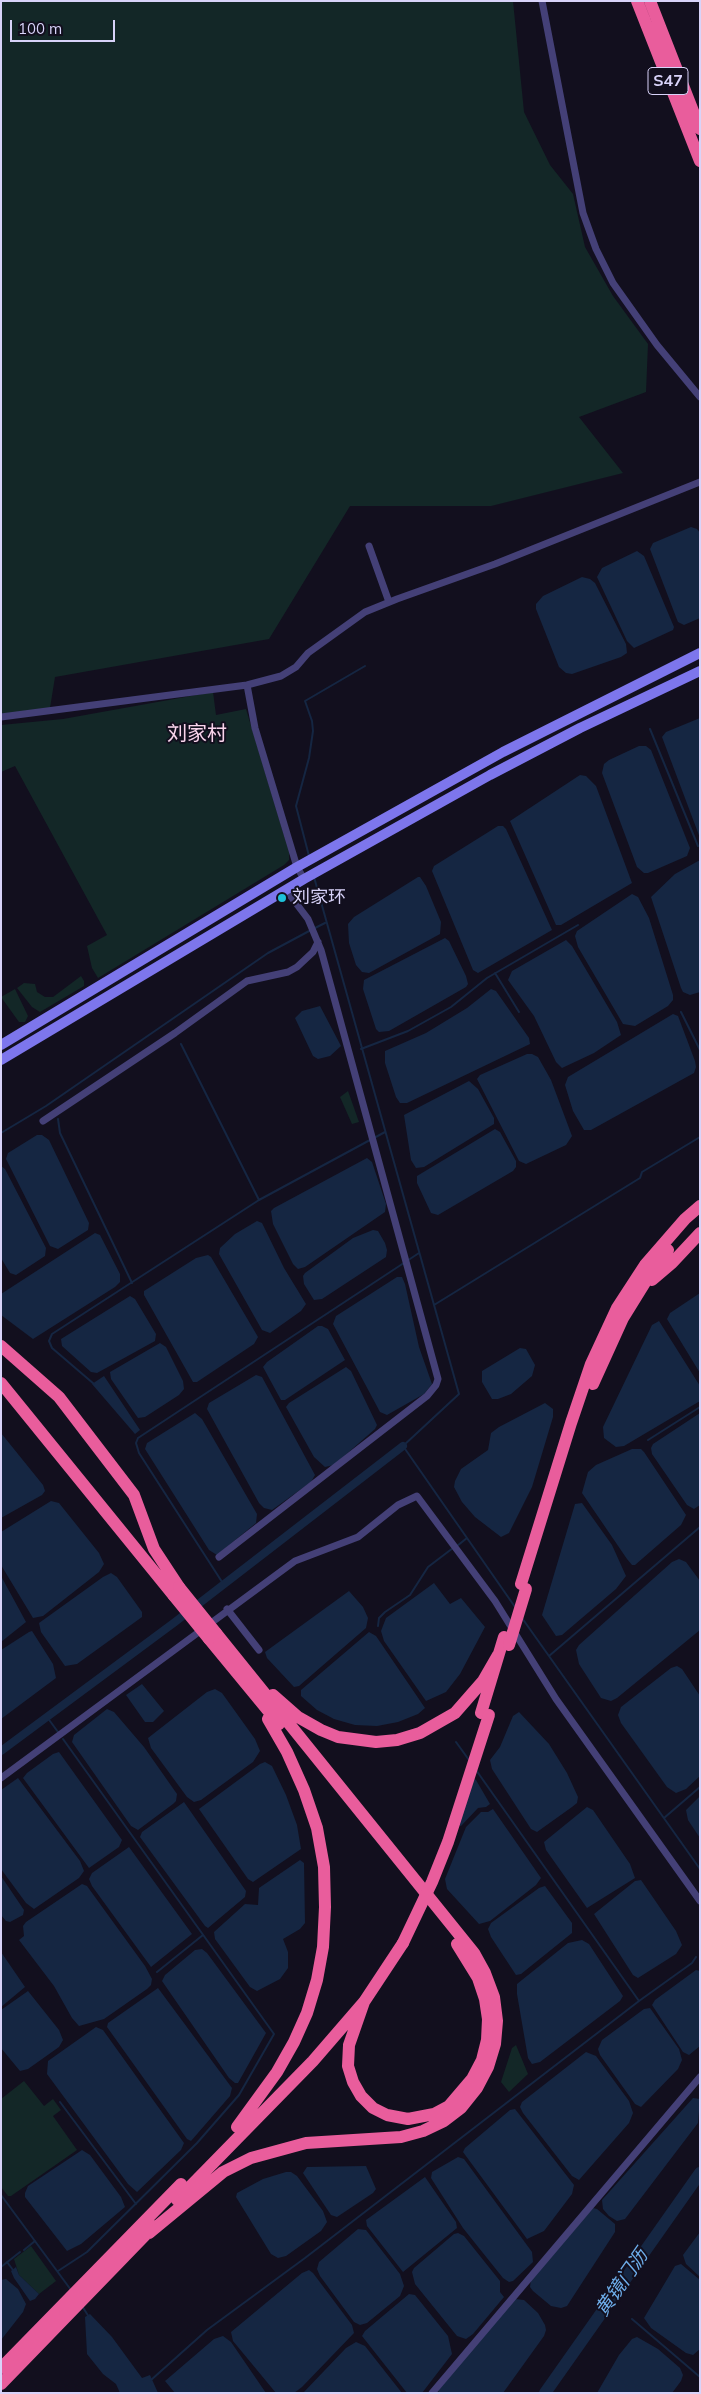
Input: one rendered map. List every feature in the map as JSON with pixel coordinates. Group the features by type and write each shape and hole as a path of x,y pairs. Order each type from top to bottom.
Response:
{"highway":[{"name":"S47","path":"637,1 700,161"},
{"name":"S47","path":"650,1 700,129"},
{"path":"1,2384 149,2233 183,2193 364,2002 403,1943 432,1882 448,1842 571,1423 591,1364 617,1308 644,1265 700,1206"},
{"path":"523,1586 580,1418 597,1373 623,1318 648,1276 671,1246 700,1217"},
{"path":"623,1318 653,1278 672,1262 700,1233"},
{"path":"1,1346 59,1397 134,1495 154,1549 176,1591"},
{"path":"1,1383 176,1591 212,1636 255,1697 466,1956 478,1978 485,1999 488,2019 486,2040 482,2060 472,2079 449,2106 434,2114 408,2119 386,2115 373,2108 361,2096 353,2082 348,2066 348,2045 364,2002"},
{"path":"149,2233 223,2172 251,2158 306,2143 401,2137 423,2131 444,2121 460,2108 477,2088 488,2067 495,2044 497,2021 494,1997 485,1973 474,1953 249,1675 212,1636"},
{"path":"249,1675 298,1716 321,1730 338,1737 376,1742 397,1740 420,1733 455,1713 484,1680 507,1641"},
{"path":"1,2368 237,2127 311,2059 375,1978 400,1935 432,1864 485,1714 498,1655"},
{"path":"237,2127 277,2072 308,2013 317,1980 323,1946 326,1907 324,1868 317,1828 304,1790 287,1752 255,1697"}],"main road":[{"path":"1,1045 297,867 503,752 700,653"},
{"path":"1,1060 304,879 490,775 580,728 700,671"}],"street":[{"path":"542,1 583,213 596,249 614,283 656,345 700,397"},
{"path":"1,717 247,685 289,672 308,653 365,612 495,564 700,482"},
{"path":"369,546 389,602"},
{"path":"247,685 255,728 297,867 304,879"},
{"path":"219,1557 427,1396 436,1385 438,1378 318,942 308,919 286,890"},
{"path":"43,1121 175,1034 247,981 288,972 297,967 313,952 318,942"},
{"path":"1,1778 295,1561 358,1537 398,1505 416,1496 494,1601 556,1699 700,1901"},
{"path":"227,1610 259,1650"},
{"path":"432,2393 700,2077"}],"green space":[{"path":"1,1 513,1 524,112 550,165 573,194 585,247 613,296 648,344 646,392 579,417 623,473 491,506 350,506 269,639 55,677 50,708 1,714"},
{"path":"213,692 216,715 246,709 289,852 289,860 284,865 98,978 92,968 87,946 107,935 15,766 1,772 1,725 63,719"},
{"path":"81,976 84,986 40,1012 32,1007 17,988 24,983 35,984 37,992 45,997 53,997"},
{"path":"15,989 28,1016 25,1022 19,1022 1,997"},
{"path":"348,1091 359,1122 352,1124 340,1097"},
{"path":"516,2045 528,2074 509,2092 501,2082 512,2048"},
{"path":"24,2081 44,2106 53,2099 61,2110 53,2116 77,2150 11,2196 8,2196 1,2187 1,2099"},
{"path":"31,2246 56,2281 39,2294 19,2275 14,2259"}],"water":[{"path":"691,527 697,529 700,533 700,618 684,625 678,622 650,549 653,543"},
{"path":"637,551 644,556 674,627 673,630 634,648 627,641 597,577 602,568"},
{"path":"582,577 590,579 595,583 626,644 627,653 621,657 572,674 566,673 559,667 536,609 536,604 543,596"},
{"path":"700,718 700,838 662,737 666,732"},
{"path":"639,746 646,746 651,750 690,848 687,856 648,873 644,873 637,867 602,773 604,764 609,760"},
{"path":"580,775 586,776 596,786 632,883 561,925 556,925 510,821"},
{"path":"498,826 503,826 506,829 552,930 478,973 473,970 432,871 434,866"},
{"path":"700,860 700,992 690,995 683,992 681,988 651,897 675,874"},
{"path":"418,877 426,886 441,922 440,934 369,973 362,972 356,965 349,943 348,924 354,917"},
{"path":"632,894 638,897 649,918 673,995 673,1000 668,1006 635,1026 623,1024 578,947 575,936 577,931"},
{"path":"445,938 449,941 466,976 468,984 466,987 389,1031 379,1032 376,1029 363,989 364,980"},
{"path":"566,940 572,946 617,1022 621,1035 594,1053 562,1068 556,1062 534,1016 508,980 512,971"},
{"path":"491,989 496,991 529,1038 530,1044 407,1103 400,1103 396,1097 385,1063 385,1051 426,1033 467,1008"},
{"path":"320,1006 341,1046 330,1056 318,1059 313,1056 295,1018 302,1011"},
{"path":"673,1014 678,1016 695,1061 694,1073 591,1130 584,1130 573,1111 565,1085 568,1077"},
{"path":"527,1054 538,1057 551,1080 572,1136 566,1145 526,1164 519,1161 477,1079 480,1075"},
{"path":"469,1081 478,1089 494,1118 494,1124 424,1167 416,1168 411,1160 404,1115"},
{"path":"495,1129 500,1132 516,1161 516,1167 513,1171 438,1215 431,1213 417,1183 417,1176"},
{"path":"37,1135 42,1135 49,1140 89,1223 88,1230 58,1249 50,1246 6,1159 8,1153"},
{"path":"367,1158 372,1162 386,1204 385,1212 305,1267 298,1269 293,1264 273,1224 271,1211"},
{"path":"1,1166 5,1169 46,1248 45,1256 16,1275 10,1273 1,1258"},
{"path":"257,1221 262,1223 284,1268 306,1304 301,1311 270,1333 262,1330 219,1254 220,1248 235,1234"},
{"path":"373,1230 378,1231 385,1243 386,1257 322,1299 314,1300 304,1284 303,1276 305,1273 353,1238"},
{"path":"95,1233 100,1235 120,1274 120,1282 115,1287 33,1339 1,1315 1,1294"},
{"path":"208,1255 211,1257 258,1337 254,1344 197,1382 193,1382 144,1295 144,1291 196,1258"},
{"path":"397,1277 402,1277 405,1284 419,1347 432,1384 424,1394 387,1415 380,1412 333,1324 336,1316"},
{"path":"700,1293 700,1373 667,1319 670,1313"},
{"path":"130,1296 135,1299 156,1334 155,1341 97,1373 91,1372 62,1346 61,1339"},
{"path":"659,1321 700,1386 700,1401 624,1446 616,1447 604,1438 603,1427 652,1325"},
{"path":"318,1326 328,1329 345,1360 285,1400 281,1400 263,1367 267,1362"},
{"path":"160,1343 166,1347 183,1381 184,1389 179,1395 145,1417 138,1418 111,1379 110,1372"},
{"path":"520,1348 526,1349 535,1365 532,1376 511,1394 498,1399 492,1399 482,1382 482,1371"},
{"path":"346,1367 351,1371 377,1425 375,1429 334,1465 325,1467 314,1457 286,1407 289,1403"},
{"path":"256,1375 262,1377 315,1475 311,1482 272,1510 264,1508 259,1503 207,1409 209,1403"},
{"path":"104,1376 140,1430 135,1434 92,1384"},
{"path":"545,1403 553,1409 553,1417 532,1487 509,1533 501,1537 475,1517 462,1502 454,1487 455,1481 461,1469 488,1450 491,1433"},
{"path":"195,1413 202,1419 257,1514 256,1523 217,1555 209,1550 145,1449 147,1443"},
{"path":"700,1413 700,1505 694,1509 687,1505 652,1454 651,1448 653,1444"},
{"path":"1,1433 43,1485 45,1491 42,1495 1,1518"},
{"path":"632,1449 641,1449 644,1452 686,1515 681,1525 635,1565 632,1565 627,1559 582,1493 588,1472 596,1465"},
{"path":"51,1501 59,1503 99,1553 104,1564 99,1572 43,1616 33,1618 1,1565 1,1532"},
{"path":"582,1503 612,1545 626,1576 616,1589 562,1635 556,1636 542,1615 575,1504"},
{"path":"679,1559 686,1562 700,1581 700,1630 617,1698 611,1701 601,1698 579,1664 576,1650 579,1645 672,1562"},
{"path":"111,1573 117,1577 142,1612 142,1617 77,1664 65,1666 41,1632 39,1623"},
{"path":"1,1576 26,1622 1,1642"},
{"path":"434,1583 450,1604 461,1598 485,1627 460,1674 446,1692 426,1701 384,1641 381,1631 386,1618"},
{"path":"349,1591 363,1607 368,1618 366,1628 299,1686 294,1687 267,1658 265,1652"},
{"path":"32,1631 53,1664 56,1678 1,1719 1,1650"},
{"path":"369,1632 376,1636 425,1708 418,1714 398,1722 377,1726 355,1725 334,1719 317,1710 301,1696 301,1690"},
{"path":"677,1666 682,1669 700,1696 700,1776 686,1789 676,1793 667,1787 621,1723 618,1715 621,1707 671,1668"},
{"path":"142,1684 164,1711 153,1722 145,1722 126,1695"},
{"path":"215,1689 222,1693 255,1739 260,1751 253,1762 201,1800 194,1802 187,1797 151,1748 148,1738 207,1692"},
{"path":"107,1709 114,1712 144,1747 177,1794 176,1801 173,1804 138,1830 131,1826 72,1742 74,1735"},
{"path":"519,1712 549,1744 567,1773 578,1797 577,1803 537,1832 531,1829 492,1769 490,1760 500,1747 513,1716"},
{"path":"59,1752 122,1840 119,1847 89,1868 23,1778 53,1754"},
{"path":"265,1762 272,1766 286,1795 297,1825 301,1849 253,1882 248,1879 199,1809"},
{"path":"468,1775 476,1780 490,1804 486,1807 478,1808 461,1826 453,1822"},
{"path":"18,1778 80,1861 84,1871 79,1878 34,1909 26,1903 1,1869 1,1790"},
{"path":"700,1796 700,1838 688,1820 686,1810"},
{"path":"184,1802 246,1891 245,1897 208,1928 140,1837 142,1832"},
{"path":"587,1807 593,1810 630,1864 635,1878 587,1908 546,1850 544,1842"},
{"path":"493,1809 541,1878 536,1885 490,1921 479,1924 447,1889 445,1879 466,1827 481,1812 488,1812"},
{"path":"129,1847 192,1934 151,1967 92,1886 89,1879 92,1873"},
{"path":"300,1860 304,1863 305,1923 300,1929 283,1939 288,1952 288,1968 280,1979 257,1991 250,1987 215,1939 214,1932 245,1904 258,1905 259,1888"},
{"path":"1,1876 24,1910 23,1915 10,1922 6,1921 1,1915"},
{"path":"641,1880 676,1931 682,1945 676,1954 638,1978 633,1975 594,1914 635,1881"},
{"path":"82,1884 87,1886 145,1966 152,1979 151,1985 147,1989 104,2019 79,2026 72,2018 54,1986 19,1940 24,1936 23,1926 26,1922"},
{"path":"545,1886 572,1923 572,1933 521,1974 516,1975 491,1937 488,1929 491,1923 539,1888"},
{"path":"582,1940 589,1944 623,1996 620,2001 540,2062 532,2064 528,2058 517,1984 568,1943"},
{"path":"202,1949 207,1953 266,2033 238,2083 229,2078 162,1981 165,1975 195,1950"},
{"path":"1,1952 25,1987 1,2007"},
{"path":"696,1970 700,1971 700,2046 689,2055 683,2052 652,2005 655,2000"},
{"path":"158,1988 232,2088 230,2096 191,2141 187,2139 107,2027 108,2023"},
{"path":"28,1991 59,2030 63,2040 59,2047 28,2069 20,2071 1,2048 1,2010"},
{"path":"650,2008 679,2049 682,2060 678,2069 641,2107 635,2104 600,2055 598,2049 602,2040 644,2009"},
{"path":"96,2027 103,2030 184,2143 181,2150 137,2192 128,2184 47,2074 48,2061"},
{"path":"586,2052 596,2056 629,2101 633,2113 629,2123 579,2180 572,2176 520,2107 522,2102"},
{"path":"693,2098 700,2099 698,2123 625,2219 617,2221 609,2216 603,2209 602,2200"},
{"path":"515,2109 574,2185 572,2194 544,2231 527,2239 463,2152 465,2148 510,2110"},
{"path":"82,2150 90,2155 121,2197 125,2207 81,2244 67,2251 25,2197 25,2193 28,2186"},
{"path":"458,2157 464,2159 532,2252 533,2262 513,2281 509,2282 503,2278 463,2228 431,2178 432,2172"},
{"path":"366,2166 376,2189 337,2217 331,2215 303,2173 307,2167"},
{"path":"291,2172 297,2176 323,2211 327,2222 321,2231 286,2256 278,2258 271,2254 236,2197 237,2193 263,2179"},
{"path":"425,2177 456,2222 457,2228 403,2272 367,2226 366,2220"},
{"path":"593,2208 597,2209 615,2224 615,2232 567,2306 561,2308 551,2306 533,2291 530,2287 531,2280"},
{"path":"358,2229 366,2230 400,2274 404,2286 400,2296 367,2323 360,2325 354,2322 320,2276 317,2269 319,2262"},
{"path":"700,2232 700,2277 686,2264 683,2255"},
{"path":"458,2233 464,2236 500,2281 500,2292 504,2297 473,2334 466,2339 457,2336 415,2284 412,2272 414,2268 454,2234"},
{"path":"681,2264 700,2280 700,2349 693,2355 686,2353 651,2328 644,2318 675,2266"},
{"path":"16,2267 19,2275 39,2294 35,2299 30,2301 14,2278 11,2271"},
{"path":"309,2270 352,2325 354,2333 302,2387 294,2393 276,2393 233,2341 231,2332 302,2273"},
{"path":"6,2279 18,2289 26,2304 23,2312 1,2340 1,2280"},
{"path":"409,2294 415,2295 448,2336 452,2354 422,2393 407,2393 362,2336 365,2331"},
{"path":"515,2299 524,2300 538,2313 546,2330 544,2336 503,2393 439,2393 438,2390"},
{"path":"90,2314 112,2337 142,2378 150,2375 158,2393 120,2393 116,2384 103,2374 87,2354 85,2317"},
{"path":"223,2336 231,2342 266,2393 175,2393 165,2381 214,2339"},
{"path":"637,2337 658,2349 680,2368 683,2375 681,2381 672,2393 597,2393 619,2355 632,2339"},
{"path":"356,2342 365,2346 402,2393 303,2393 346,2348"}],"waterway":[{"path":"309,856 296,806 309,758 313,731 312,721 305,701 365,666"},
{"path":"650,729 698,846"},
{"path":"314,877 459,1394 403,1446 515,1607"},
{"path":"315,928 325,923"},
{"path":"361,1049 408,1031 451,1007 487,978 578,925"},
{"path":"1,1133 46,1106 268,953 311,930"},
{"path":"495,973 519,1012"},
{"path":"681,1012 700,1050"},
{"path":"181,1044 259,1200"},
{"path":"58,1119 60,1133 132,1283"},
{"path":"374,1138 385,1132"},
{"path":"434,1305 640,1178 642,1172 700,1137"},
{"path":"94,1384 52,1348 49,1341 52,1334 259,1200 370,1140"},
{"path":"224,1585 139,1453 136,1443 138,1438 419,1253"},
{"path":"648,1440 700,1407"},
{"path":"1,1751 175,1622 403,1446"},
{"path":"549,1656 700,1527"},
{"path":"457,1546 467,1538"},
{"path":"378,1626 379,1618 410,1595 428,1567 453,1548"},
{"path":"522,1618 700,1869"},
{"path":"47,1717 58,1732"},
{"path":"58,2271 87,2252 197,2143 239,2095 274,2034 63,1739"},
{"path":"456,1742 469,1760"},
{"path":"476,1770 639,2001"},
{"path":"664,1818 700,1787"},
{"path":"157,1972 203,1935"},
{"path":"151,2380 207,2330 305,2258 639,2001 692,1963 696,1957"},
{"path":"60,2102 136,2204"},
{"name":"黄镜门沥","path":"545,2393 700,2173"},
{"path":"1,2195 71,2290"},
{"path":"24,2250 35,2241"},
{"path":"1,2267 20,2252"},
{"path":"7,2262 13,2270"},
{"path":"82,2306 89,2317"},
{"path":"632,2319 700,2377"}],"place":[{"name":"刘家环","path":"282,898"}],"district":[{"name":"刘家村","path":"197,734"}]}
